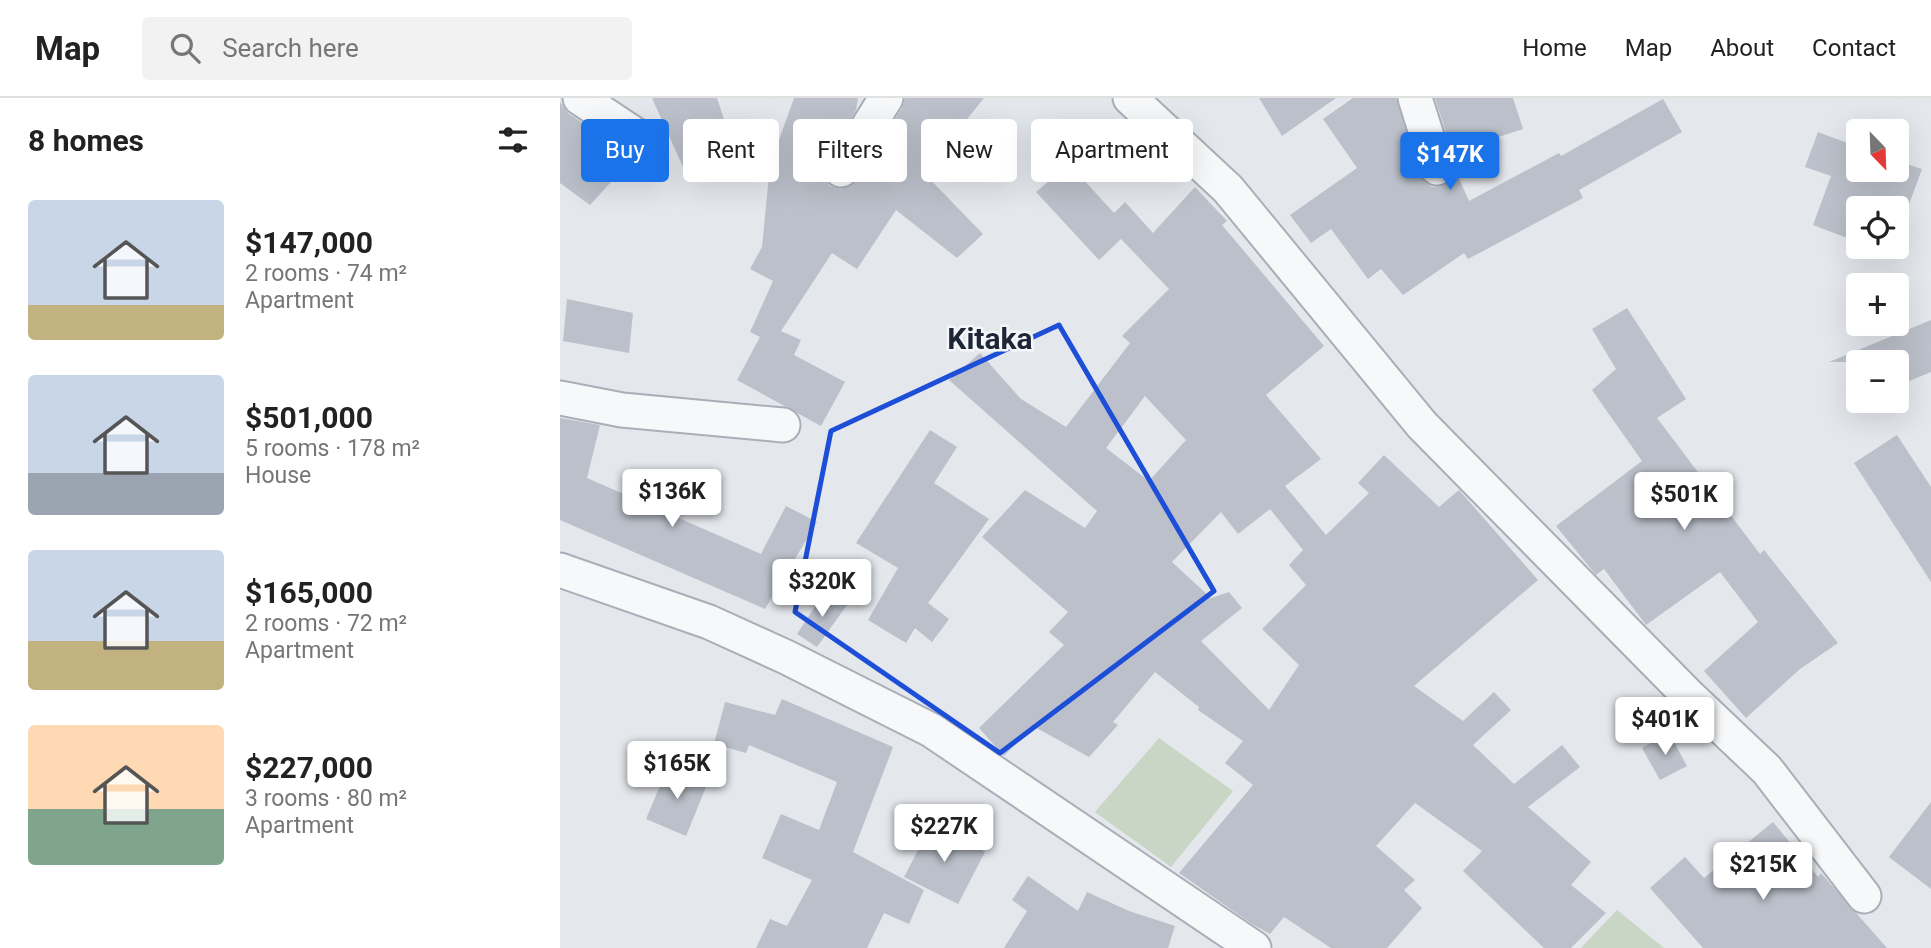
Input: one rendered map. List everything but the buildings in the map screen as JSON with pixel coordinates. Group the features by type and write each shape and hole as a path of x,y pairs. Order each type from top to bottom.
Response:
{"street":[{"path":"580,98 612,119"},
{"path":"873,119 886,98"},
{"path":"1130,98 1228,189 1422,425 1689,696 1767,770 1864,896"},
{"path":"1415,98 1437,168"},
{"path":"560,398 622,410 783,425"},
{"path":"560,570 709,622 786,657 931,730 1254,948"}],"highlighted area":[{"path":"1059,325 1214,591 1000,753 795,612 831,431"}],"green space":[{"path":"1159,738 1233,791 1171,867 1095,812"},
{"path":"1617,910 1664,948 1581,948"}],"district":[{"name":"Kitaka","path":"990,338"}]}
